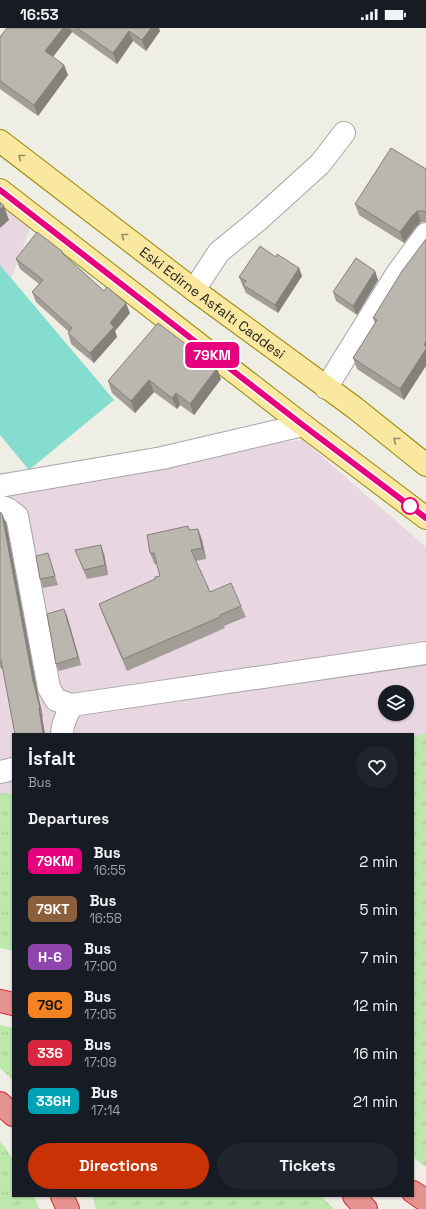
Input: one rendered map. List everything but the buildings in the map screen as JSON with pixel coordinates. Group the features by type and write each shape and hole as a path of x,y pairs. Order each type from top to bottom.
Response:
{"highway":[{"path":"0,988 12,990"},
{"path":"0,1001 12,1004"},
{"path":"0,1103 12,1113"},
{"path":"414,1193 426,1201"},
{"path":"62,1197 68,1209"},
{"path":"355,1197 366,1209"}],"main road":[{"name":"Eski Edirne Asfaltı Caddesi","path":"0,141 194,290 355,408 426,465"},
{"path":"0,190 304,426 426,518"}],"street":[{"path":"194,290 219,252 257,221 320,164 344,133"},
{"path":"326,388 396,275 426,234"},
{"path":"0,486 162,458 304,426"},
{"path":"0,507 11,511 17,516 49,688 56,700 72,705 426,653"},
{"path":"62,733 66,715 72,705"},
{"path":"0,772 12,769"}],"shaded area":[{"path":"0,206 31,226 0,309"},
{"path":"0,265 114,400 29,470 0,435"},
{"path":"303,440 426,547 426,733 414,737 414,733 12,733 12,794 0,793 0,473"}],"green space":[{"path":"426,733 426,1167 414,1158 414,737"},
{"path":"0,793 12,794 12,951 0,948"},
{"path":"0,1025 12,1028 12,1079 0,1068"},
{"path":"0,1142 12,1158 12,1197 34,1197 39,1209 0,1209"},
{"path":"92,1197 322,1197 334,1209 96,1209"}],"bus line":[{"name":"79KM","path":"0,190 304,426 426,518"}]}
